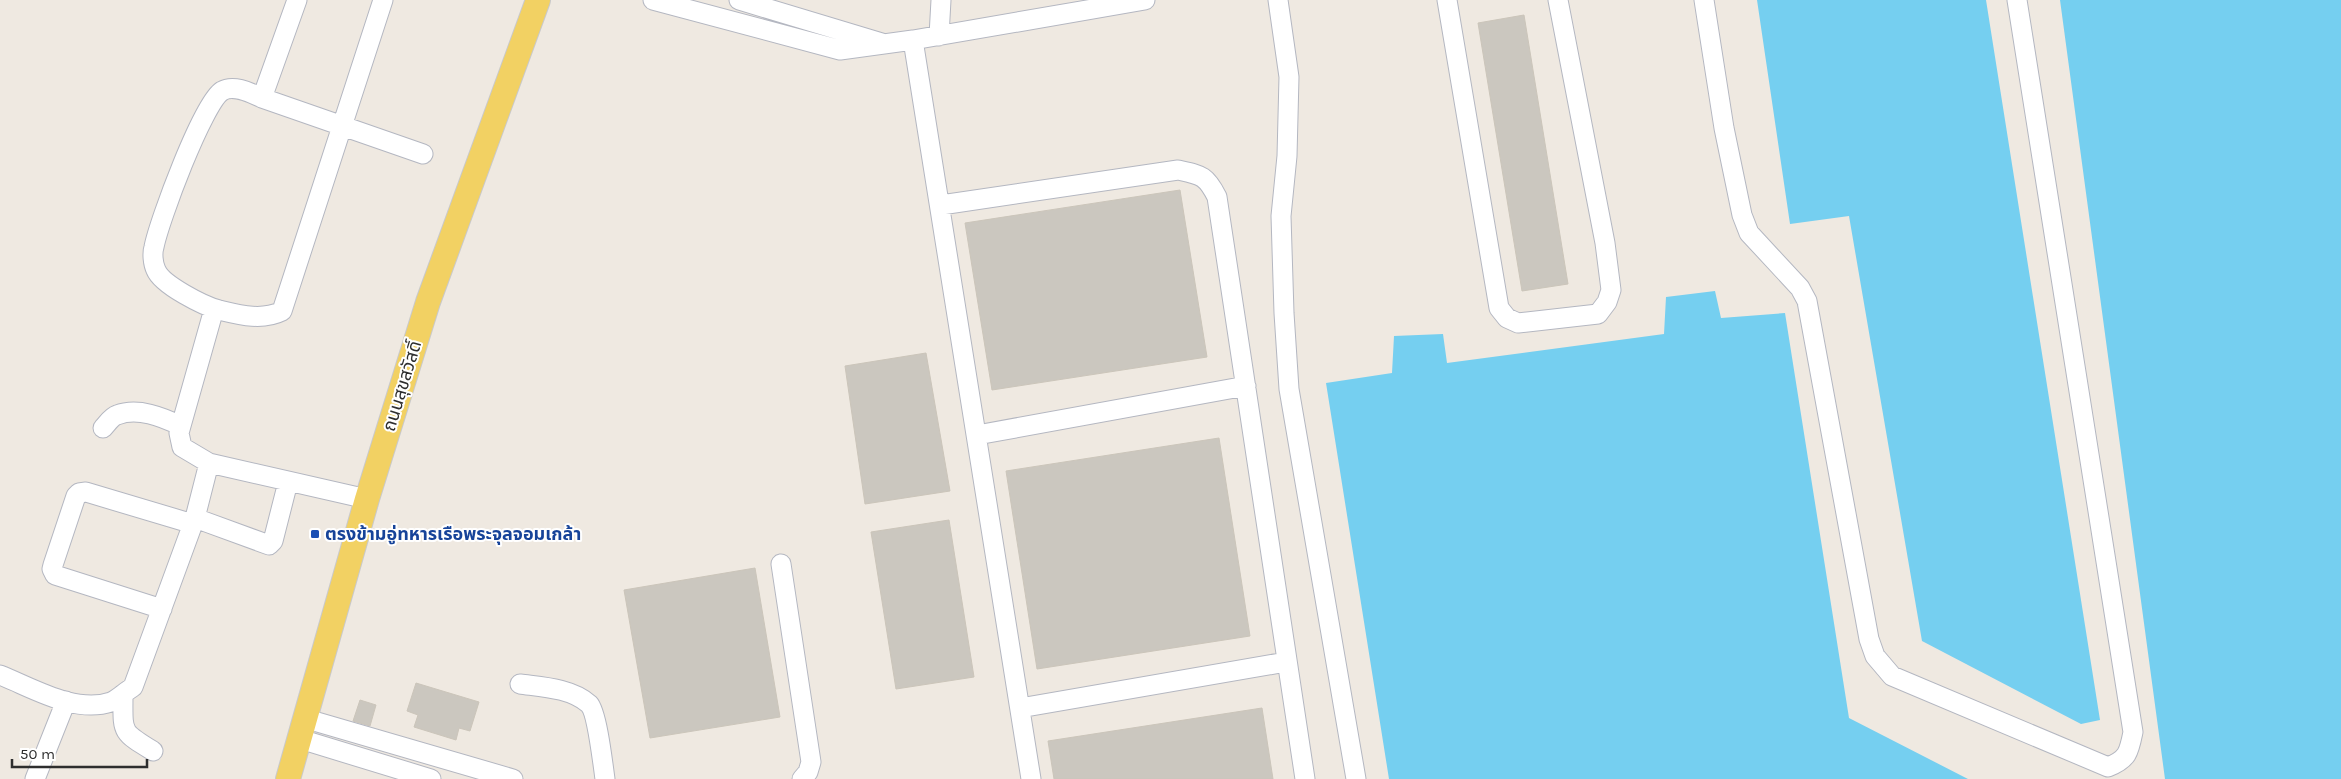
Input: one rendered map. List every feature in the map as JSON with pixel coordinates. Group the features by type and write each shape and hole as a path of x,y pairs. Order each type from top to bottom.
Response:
{"main road":[{"name":"ถนนสุขสวัสดิ์","path":"288,779 367,499 428,302 538,0"}],"street":[{"path":"262,98 297,0"},
{"path":"383,0 342,126 282,311 270,317 242,315 214,309 193,300 158,274 155,269 153,248 185,157 214,100 221,92 229,88 262,98 342,126 423,154"},
{"path":"653,0 840,50 939,36 1145,0"},
{"path":"739,0 882,43"},
{"path":"939,36 941,0"},
{"path":"1278,0 1289,77 1287,156 1281,216 1289,389 1356,779"},
{"path":"1447,0 1499,308 1507,318 1518,323 1598,314 1607,302 1611,290 1605,243 1558,0"},
{"path":"1704,0 1724,128 1742,215 1749,234 1800,288 1807,302 1856,572 1874,656 1892,676 2108,767 2121,762 2130,752 2133,732 2017,0"},
{"path":"913,40 941,205 1031,779"},
{"path":"941,205 1178,170 1200,175 1209,182 1217,197 1305,779"},
{"path":"214,309 181,426 182,447 209,463 367,499"},
{"path":"977,435 1246,386"},
{"path":"103,428 115,415 132,412 162,417 181,426"},
{"path":"0,675 66,701 91,705 112,702 133,687 194,521 209,463"},
{"path":"162,608 55,574 52,569 53,565 76,496 86,492 194,521 269,545 273,541 296,484"},
{"path":"782,564 811,762 808,772 802,779"},
{"path":"1020,708 1286,662"},
{"path":"520,684 564,691 590,704 594,715 605,779"},
{"path":"123,694 123,728 128,736 154,751"},
{"path":"35,779 66,701"},
{"path":"303,729 472,773 513,779"},
{"path":"303,729 431,779"}],"water":[{"path":"1757,0 1986,0 2100,720 2081,724 1922,641 1849,216 1790,224"},
{"path":"2060,0 2341,0 2341,779 2165,779"},
{"path":"1715,291 1721,318 1785,313 1849,718 1968,779 1389,779 1326,383 1392,373 1394,336 1443,334 1447,363 1664,334 1666,297"}],"building":[{"path":"1524,15 1568,284 1522,291 1478,23"},
{"path":"1180,190 1207,357 992,390 965,223"},
{"path":"926,353 950,491 865,504 845,366"},
{"path":"1219,438 1250,636 1037,669 1006,471"},
{"path":"949,520 974,677 896,689 871,532"},
{"path":"755,568 780,717 650,738 624,590"},
{"path":"416,683 479,702 470,731 459,728 456,740 414,727 418,715 407,711"},
{"path":"360,700 376,705 370,726 353,721"},
{"path":"1262,708 1273,779 1054,779 1048,741"}],"place":[{"name":"ตรงข้ามอู่ทหารเรือพระจุลจอมเกล้า","path":"315,534"}]}
